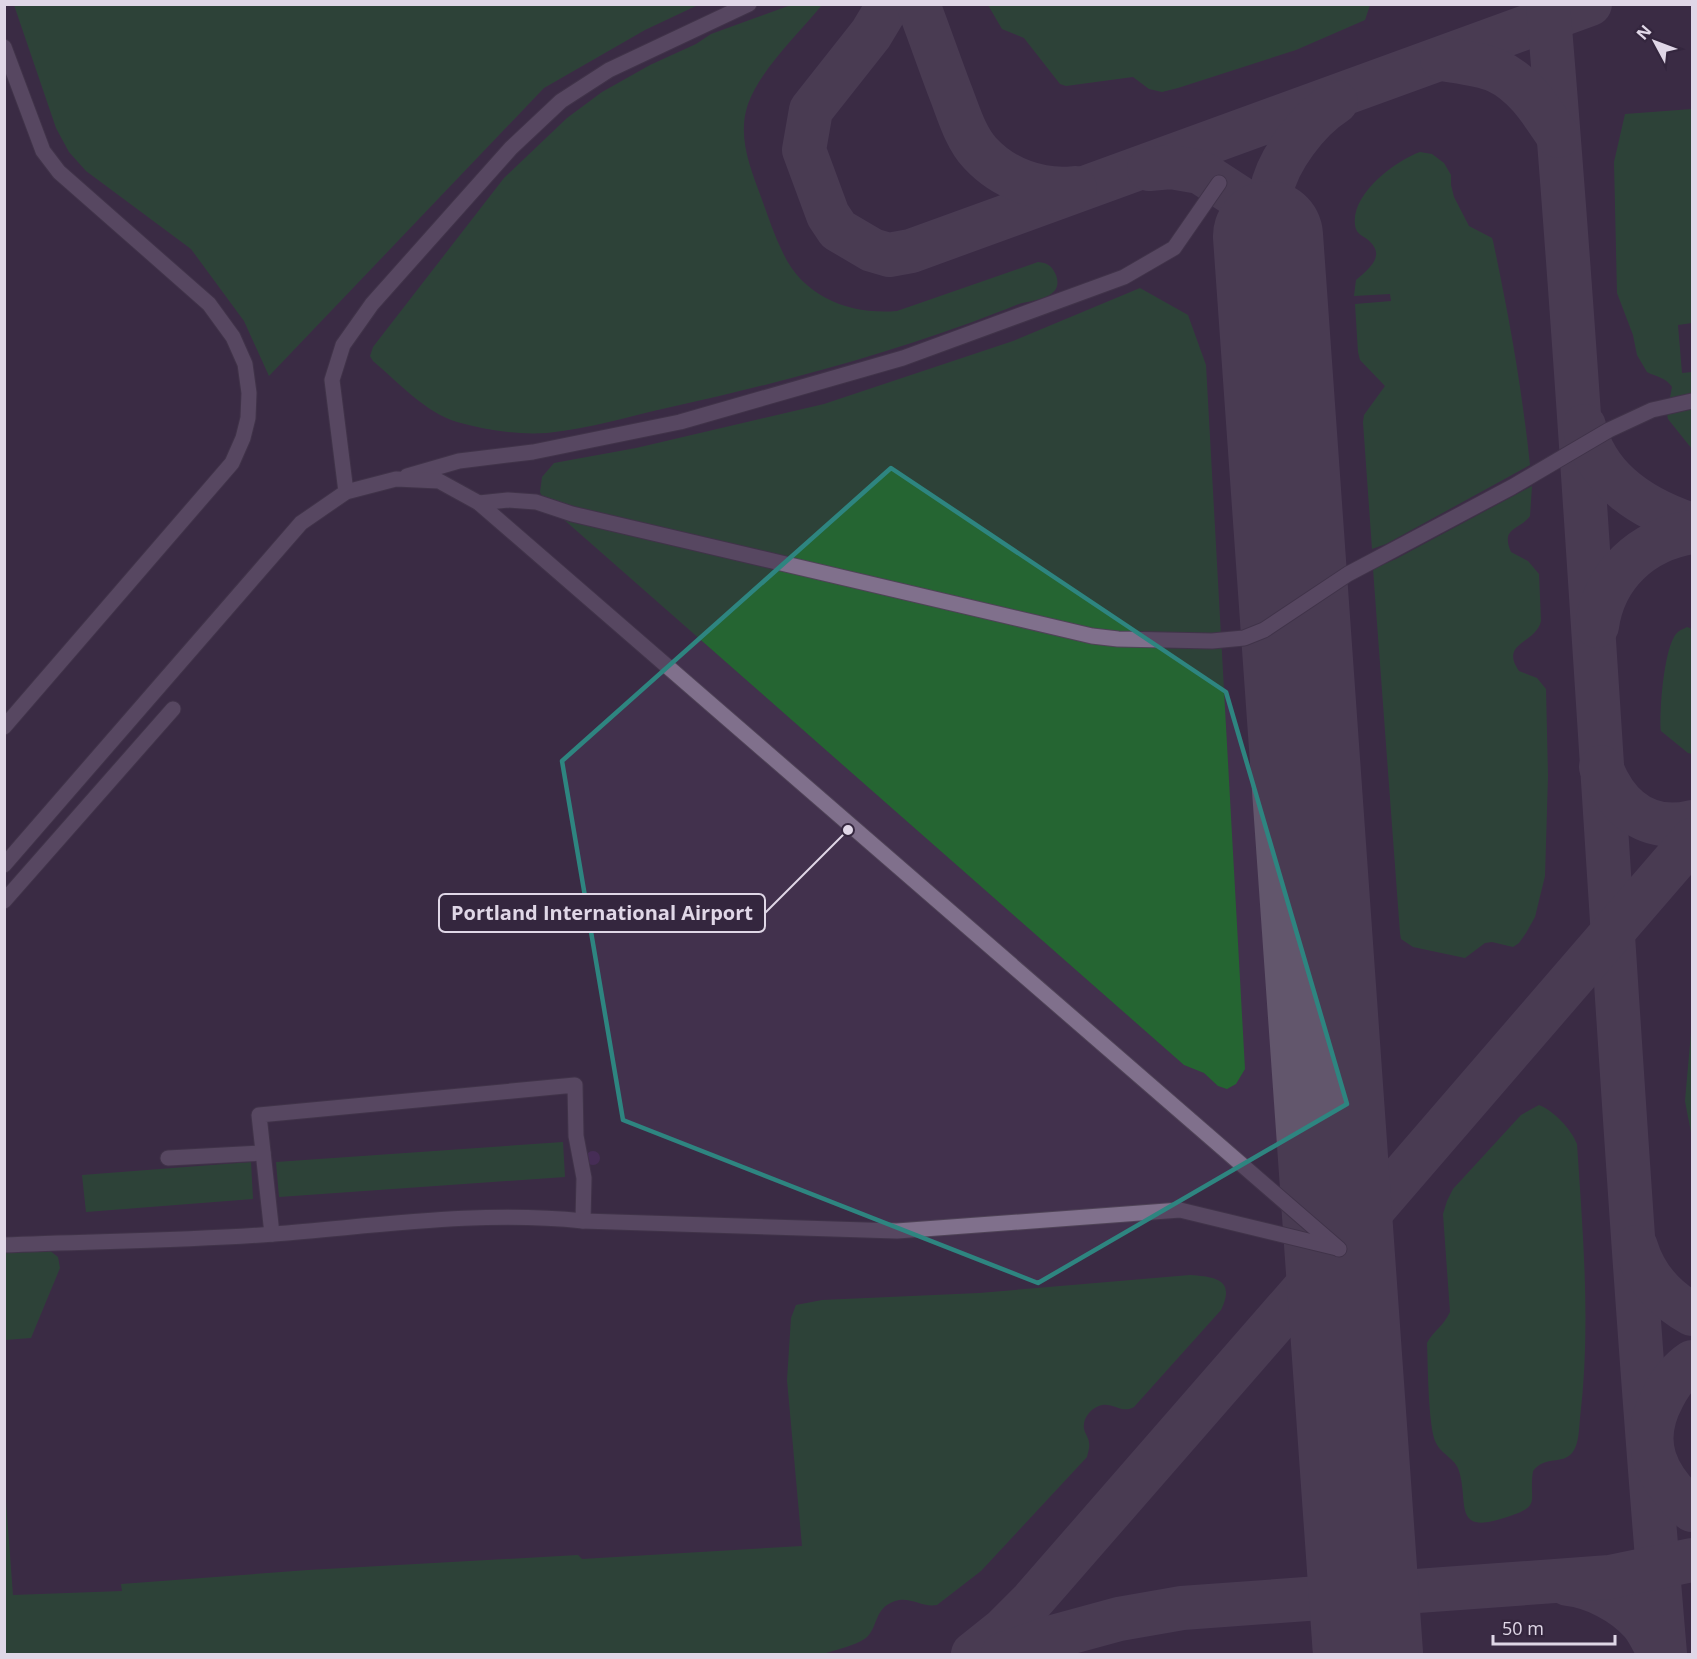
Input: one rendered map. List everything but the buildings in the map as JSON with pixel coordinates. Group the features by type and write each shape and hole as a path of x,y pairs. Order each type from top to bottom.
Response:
{"lane":[{"path":"346,492 332,380 343,345 372,304 511,148 561,100 609,70 749,4"},
{"path":"4,47 44,151 71,184 209,304 228,329 237,346 245,364 249,393 248,418 243,438 232,463 4,727"},
{"path":"4,864 301,524 346,492 459,461 533,452 680,422 903,358 1124,277 1174,248 1219,183"},
{"path":"479,503 508,500 536,502 572,514 1092,636 1118,639 1212,641 1244,638 1264,630 1347,574 1512,487 1609,430 1652,410 1692,401"},
{"path":"4,1245 272,1234 438,1219 548,1218 897,1231 1180,1210 1340,1249 479,503 439,482 396,479"},
{"path":"4,901 172,708"},
{"path":"4,875 25,870 38,862"},
{"path":"272,1234 259,1115 575,1085 576,1137 584,1178 583,1221"},
{"path":"168,1158 263,1153"}],"highlighted area":[{"path":"891,468 1226,692 1347,1104 1038,1283 623,1120 562,761"}],"shaded area":[{"path":"5,5 1692,5 1692,1654 5,1654"}],"green space":[{"path":"14,4 698,5 645,30 544,88 269,376 244,321 191,249 86,171 69,152 56,128"},
{"path":"791,5 822,5 761,78 748,104 744,140 749,163 774,232 792,269 803,282 816,292 846,306 880,312 897,311 1038,262 1048,265 1055,273 1057,287 1054,292 1049,296 1019,304 921,340 838,365 754,388 609,422 547,433 501,431 445,418 412,396 373,361 370,356 373,347 504,178 567,118 602,92 711,34"},
{"path":"988,5 1370,5 1365,20 1296,50 1162,92 1149,89 1133,77 1066,86 1060,84 1024,38 1002,29"},
{"path":"1692,109 1692,323 1678,325 1682,373 1692,372 1692,449 1668,419 1672,387 1664,379 1647,372 1637,355 1633,335 1617,293 1614,162 1625,114"},
{"path":"1420,152 1432,154 1444,163 1451,175 1454,197 1469,226 1492,238 1514,353 1530,465 1386,544 1372,549 1363,422 1364,415 1385,386 1360,360 1355,304 1391,301 1390,294 1354,296 1356,280 1371,266 1376,256 1373,245 1356,230 1356,213 1367,191 1377,180 1399,163"},
{"path":"1140,288 1188,315 1206,365 1245,1069 1236,1084 1227,1089 1218,1086 1204,1073 1184,1065 545,503 540,492 542,477 554,463 636,448 824,404 1013,341"},
{"path":"1532,486 1530,516 1510,533 1508,544 1511,552 1528,561 1539,574 1541,621 1538,629 1516,648 1513,654 1519,671 1537,678 1546,689 1548,776 1545,876 1535,917 1519,943 1513,947 1492,942 1485,943 1465,958 1413,947 1401,939 1373,569"},
{"path":"1687,627 1692,629 1692,754 1661,731 1662,695 1669,650 1678,632"},
{"path":"1692,1021 1692,1138 1685,1101"},
{"path":"1539,1105 1561,1121 1571,1132 1577,1144 1585,1315 1585,1350 1578,1436 1576,1446 1568,1457 1543,1463 1533,1471 1532,1502 1525,1510 1488,1522 1476,1522 1470,1519 1466,1512 1459,1471 1455,1463 1436,1443 1431,1424 1427,1343 1450,1312 1443,1214 1453,1189 1521,1115"},
{"path":"563,1142 565,1177 279,1197 276,1162"},
{"path":"251,1162 253,1199 86,1212 82,1175"},
{"path":"5,1250 49,1250 58,1257 60,1268 31,1338 5,1340"},
{"path":"1190,1275 1215,1279 1224,1286 1225,1300 1221,1310 1134,1407 1122,1409 1102,1405 1088,1414 1084,1425 1089,1445 1087,1457 981,1571 937,1605 906,1600 888,1604 883,1608 867,1637 846,1647 823,1654 5,1654 5,1488 13,1595 122,1591 121,1584 308,1570 578,1555 582,1559 802,1546 787,1380 791,1318 796,1305 822,1300 979,1293"}],"taxiway":[{"path":"889,4 871,34 811,110 804,150 828,215 838,230 872,250 889,255 911,251 1590,4"},
{"path":"918,4 962,124 980,153 1000,170 1023,182 1049,188 1075,188"},
{"path":"1548,4 1579,417 1633,1242 1665,1654"},
{"path":"1442,59 1484,67 1507,77 1532,99 1558,136"},
{"path":"1268,236 1271,193 1280,167 1305,130 1336,102"},
{"path":"1149,169 1171,167 1200,172 1243,200 1257,216 1268,236"},
{"path":"1584,426 1599,462 1624,490 1657,510 1692,525"},
{"path":"1597,626 1608,591 1628,563 1657,543 1692,532"},
{"path":"1601,767 1616,794 1636,814 1661,824 1692,822"},
{"path":"973,1654 1003,1630 1032,1601 1692,840"},
{"path":"1636,1247 1645,1268 1657,1286 1692,1314"},
{"path":"1692,1362 1676,1377 1663,1397 1652,1430 1652,1445 1660,1472 1679,1498 1692,1510"},
{"path":"1003,1654 1053,1637 1119,1619 1182,1608 1610,1577 1692,1560"},
{"path":"1568,1584 1598,1592 1626,1608 1644,1626 1660,1654"}],"runway":[{"path":"1268,236 1368,1654"}],"place":[{"name":"Portland International Airport","path":"848,830"}]}
